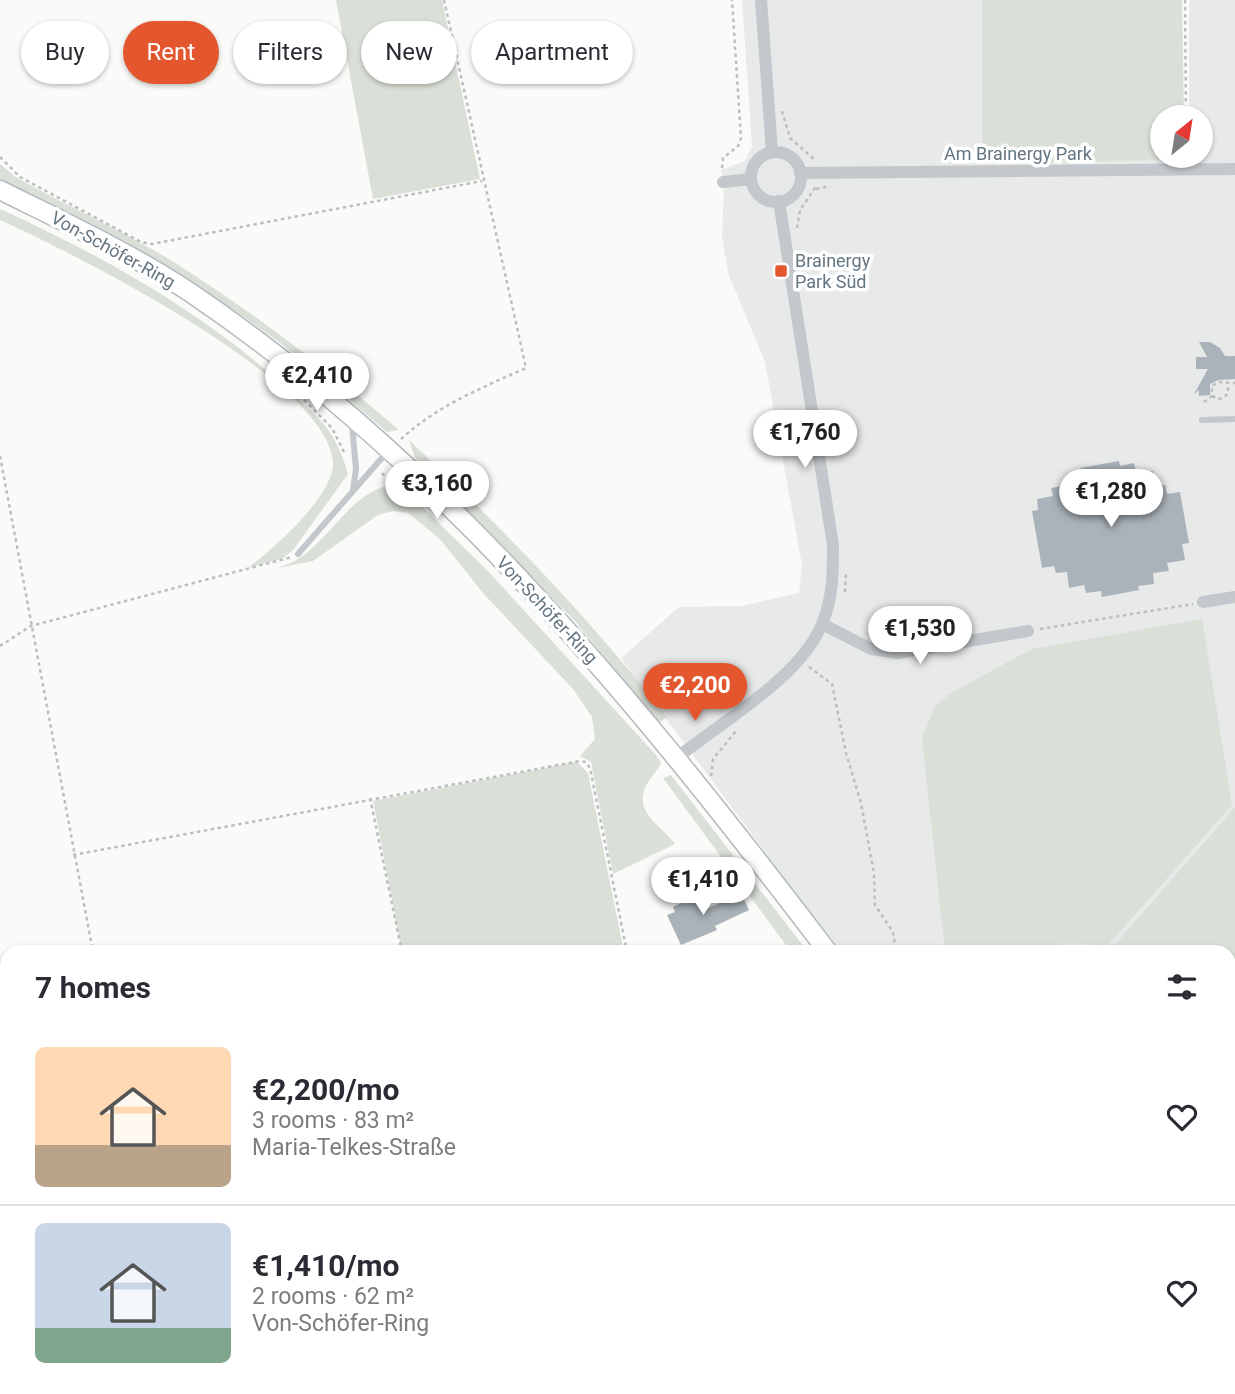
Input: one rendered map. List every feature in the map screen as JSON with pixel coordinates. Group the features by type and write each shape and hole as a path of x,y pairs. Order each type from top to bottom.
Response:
{"main road":[{"name":"Von-Schöfer-Ring","path":"0,190 89,234 188,291 309,380 390,450 509,566 625,694 823,945"}],"street":[{"path":"761,0 772,152"},
{"path":"772,152 787,155 800,173 798,189 779,201 760,196 751,179 754,164 772,152"},
{"name":"Am Brainergy Park","path":"800,173 1235,170"},
{"path":"724,182 751,179"},
{"path":"677,758 794,665 822,624 833,586 833,545 779,201"},
{"path":"1203,603 1235,597"},
{"path":"822,624 871,649 898,653 1028,631"}],"lane":[{"path":"351,419 355,454 353,492"},
{"path":"1202,419 1235,419"},
{"path":"298,554 390,450"}],"path":[{"path":"390,450 424,419 443,406 526,368 482,181 444,0"},
{"path":"724,182 723,158 738,146 741,138 732,0"},
{"path":"1185,0 1186,105"},
{"path":"0,157 20,177 141,242 152,244 482,181"},
{"path":"1204,402 1212,397 1220,399 1228,394 1228,383"},
{"path":"1212,397 1212,386 1235,383"},
{"path":"289,386 332,428 346,455 355,454"},
{"path":"0,456 92,945"},
{"path":"376,465 391,483 413,494"},
{"path":"0,646 31,626 283,562 298,554"},
{"path":"1028,631 1203,603"},
{"path":"808,666 832,684 846,753 861,803 874,873 875,905 893,932 895,945"},
{"path":"73,855 370,798 575,761 586,762 625,945"},
{"path":"370,798 401,945"}],"shaded area":[{"path":"336,0 442,0 446,21 361,21 361,84 457,84 457,71 480,179 373,199 347,59 347,21 340,21"},
{"path":"742,0 982,0 982,162 1150,160 1150,168 1213,168 1213,105 1189,105 1189,0 1235,0 1235,807 1114,945 834,945 621,658 679,607 741,606 799,593 802,565 765,362 728,273 722,236 724,186 721,170 745,161 752,146"},
{"path":"982,0 1182,0 1184,105 1150,105 1150,161 982,163"},
{"path":"0,164 17,178 134,239 202,280 289,341 399,430 387,432 280,343 179,275 109,235 0,180"},
{"path":"0,209 112,265 184,309 251,358 324,424 336,443 348,474 293,550 283,558 248,568 301,520 324,490 333,462 320,429 289,394 244,358 135,289 0,220"},
{"path":"409,440 543,574 607,644 667,717 659,723 574,620 415,458"},
{"path":"387,486 417,502 486,569 656,755 661,763 645,788 644,805 651,819 675,844 613,874 591,762 580,756 595,739 592,717 573,689 483,593 440,539 408,513 393,511 378,515 313,561 278,568 309,551 362,498"},
{"path":"1202,619 1232,805 1108,945 944,945 922,738 935,707 949,694 1032,649"},
{"path":"577,762 588,773 623,945 401,945 373,801"},
{"path":"671,775 803,945 786,945 663,778"},
{"path":"1235,807 1235,945 1114,945"}],"building":[{"path":"1199,342 1210,342 1220,348 1225,356 1235,356 1235,379 1218,380 1210,384 1210,395 1199,396 1199,390 1194,394 1208,369 1196,369 1196,357 1207,357"},
{"path":"1119,461 1120,466 1134,463 1136,474 1153,471 1156,486 1165,485 1167,494 1180,492 1189,543 1182,544 1185,560 1167,563 1169,571 1153,573 1154,584 1138,586 1139,590 1102,597 1101,591 1086,593 1084,585 1069,588 1067,572 1056,573 1054,566 1042,568 1032,511 1038,510 1037,499 1053,496 1051,488 1068,485 1066,475 1081,472 1080,468"},
{"path":"741,893 749,910 715,926 717,930 681,945 667,915 675,912 673,907 700,894 707,909"}],"place":[{"name":"Brainergy Park Süd","path":"781,271"}]}
